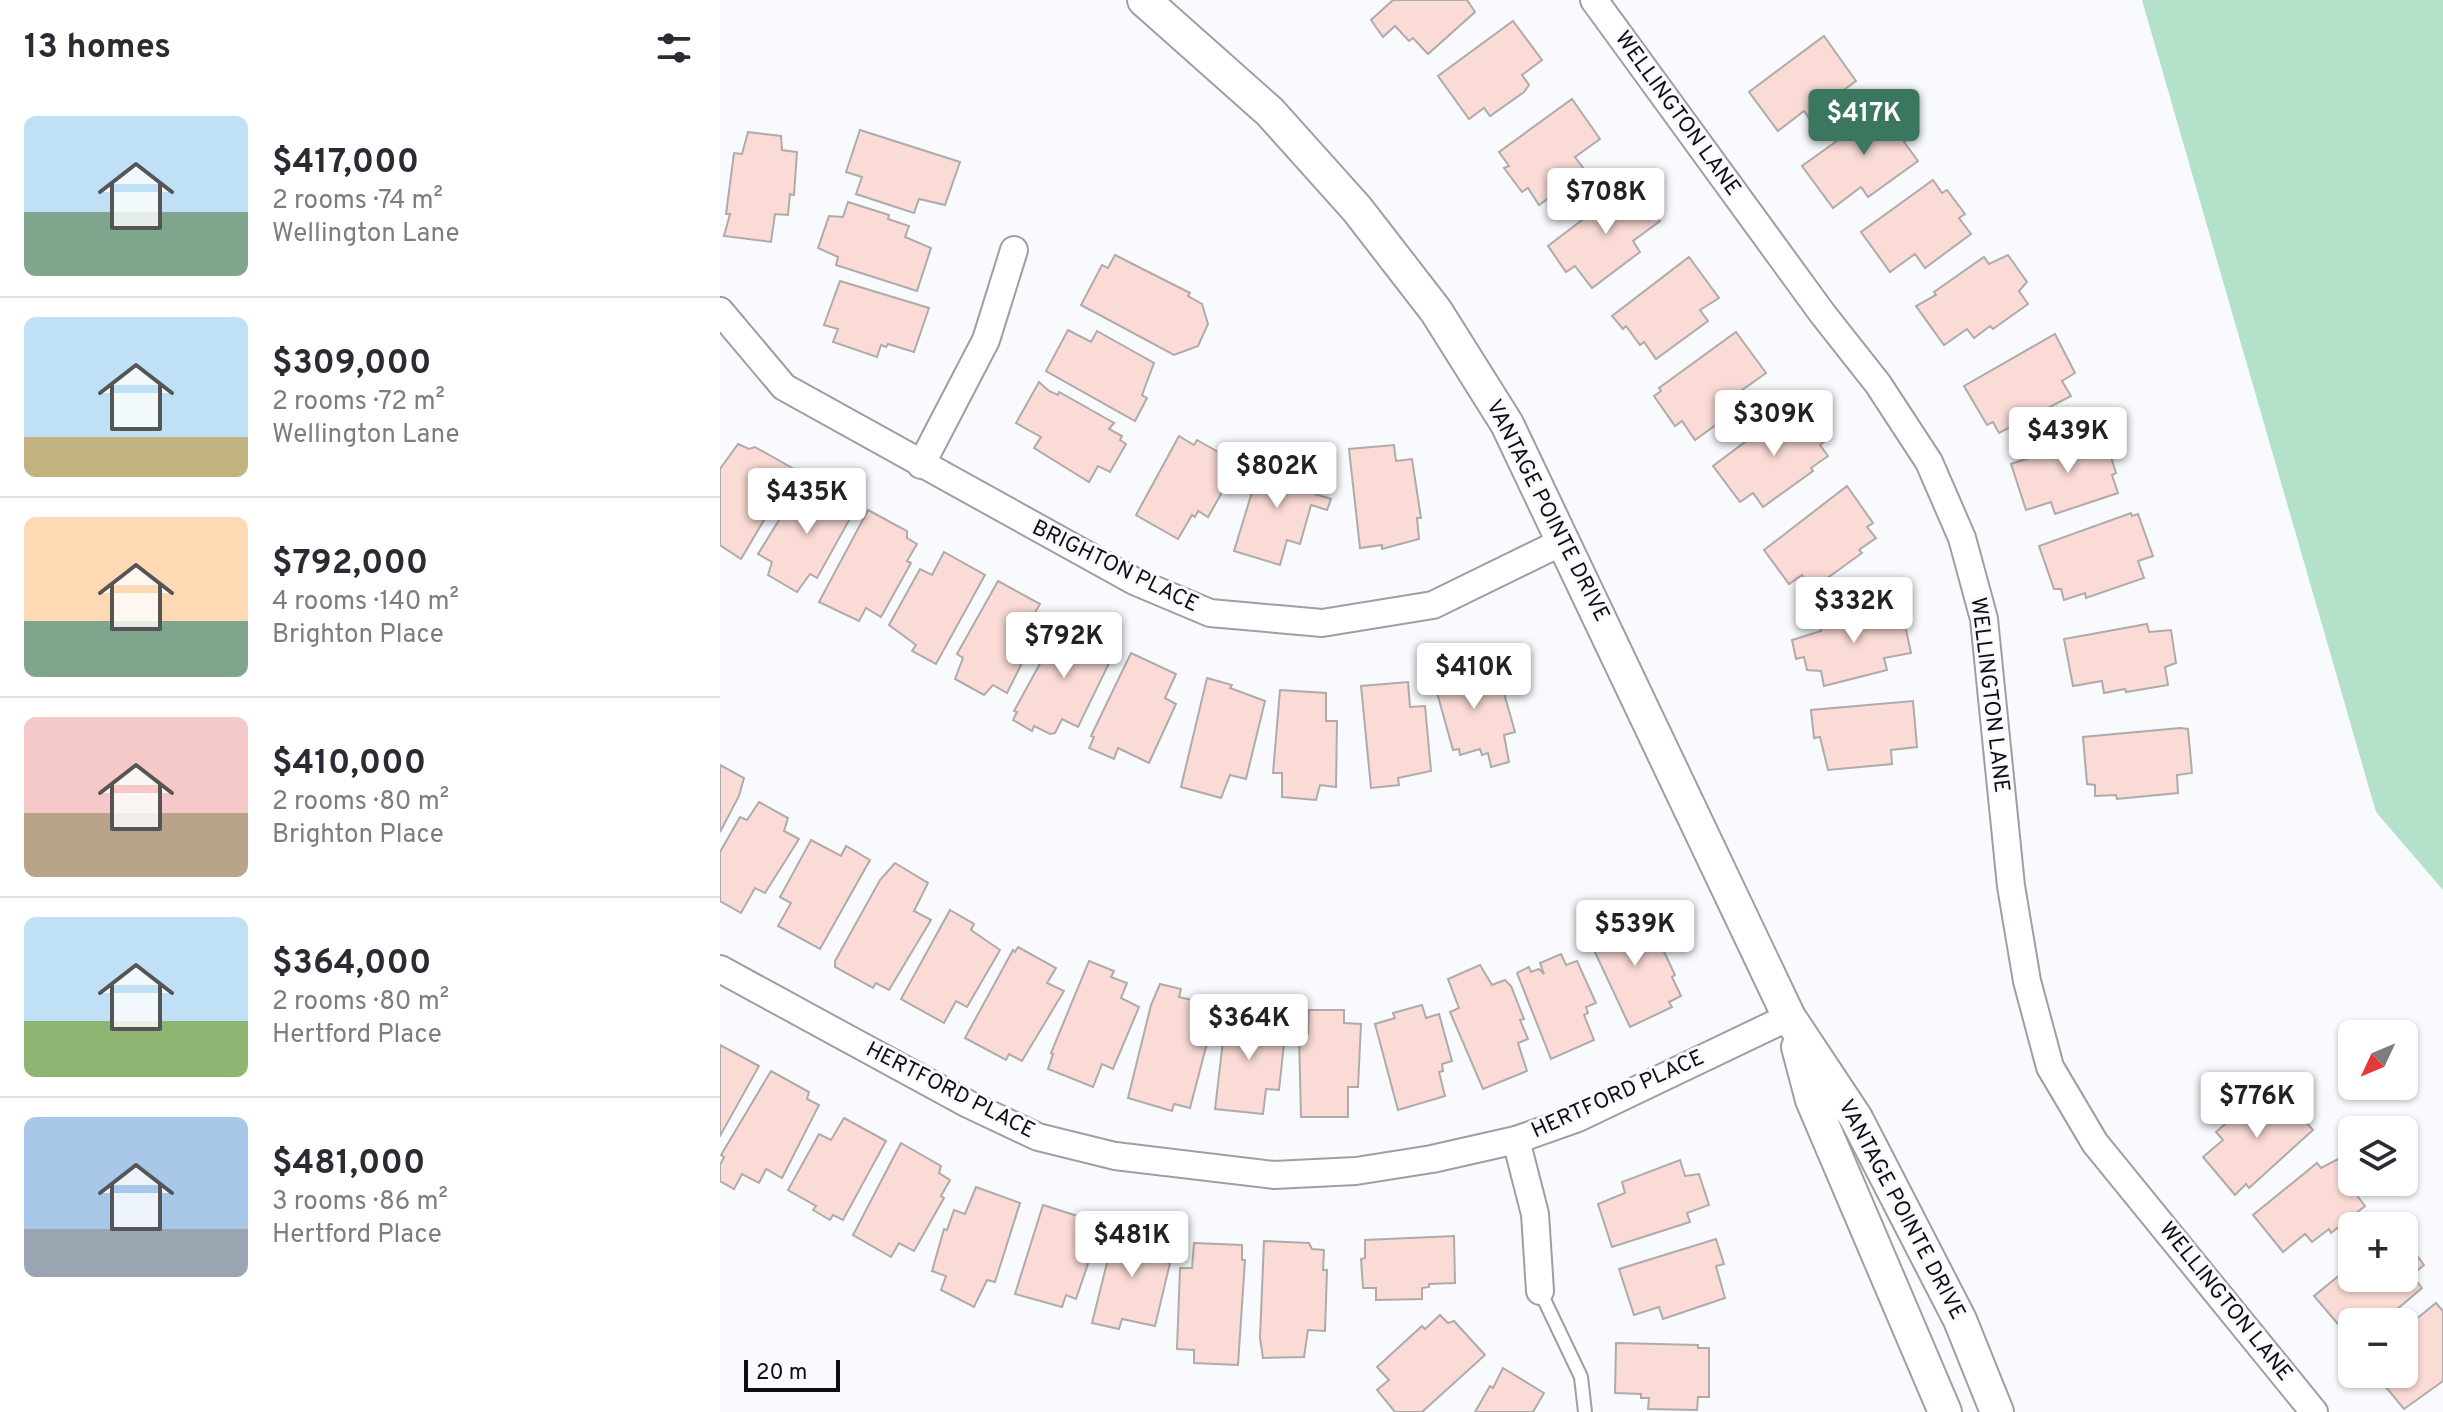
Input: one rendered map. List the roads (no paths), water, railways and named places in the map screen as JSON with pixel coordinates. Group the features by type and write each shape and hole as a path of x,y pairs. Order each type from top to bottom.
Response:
{"street":[{"name":"VANTAGE POINTE DRIVE","path":"1144,0 1270,112 1357,209 1436,311 1507,424 1789,1017 1856,1118 1960,1320 1997,1412"},
{"name":"WELLINGTON LANE","path":"1594,0 1878,384 1929,462 1962,538 1984,619 2011,886 2027,981 2050,1067 2095,1143 2314,1412"},
{"path":"921,465 986,340 1014,250"},
{"name":"BRIGHTON PLACE","path":"720,311 784,387 1134,581 1210,613 1322,623 1433,605 1564,541"},
{"name":"HERTFORD PLACE","path":"720,969 968,1104 1038,1137 1115,1156 1274,1175 1356,1171 1432,1159 1516,1140 1578,1118 1789,1017"},
{"name":"VANTAGE POINTE DRIVE","path":"1789,1017 1812,1100 1945,1412"},
{"path":"1516,1140 1535,1214 1540,1291"}],"lane":[{"path":"1540,1291 1581,1377 1585,1412"}]}
